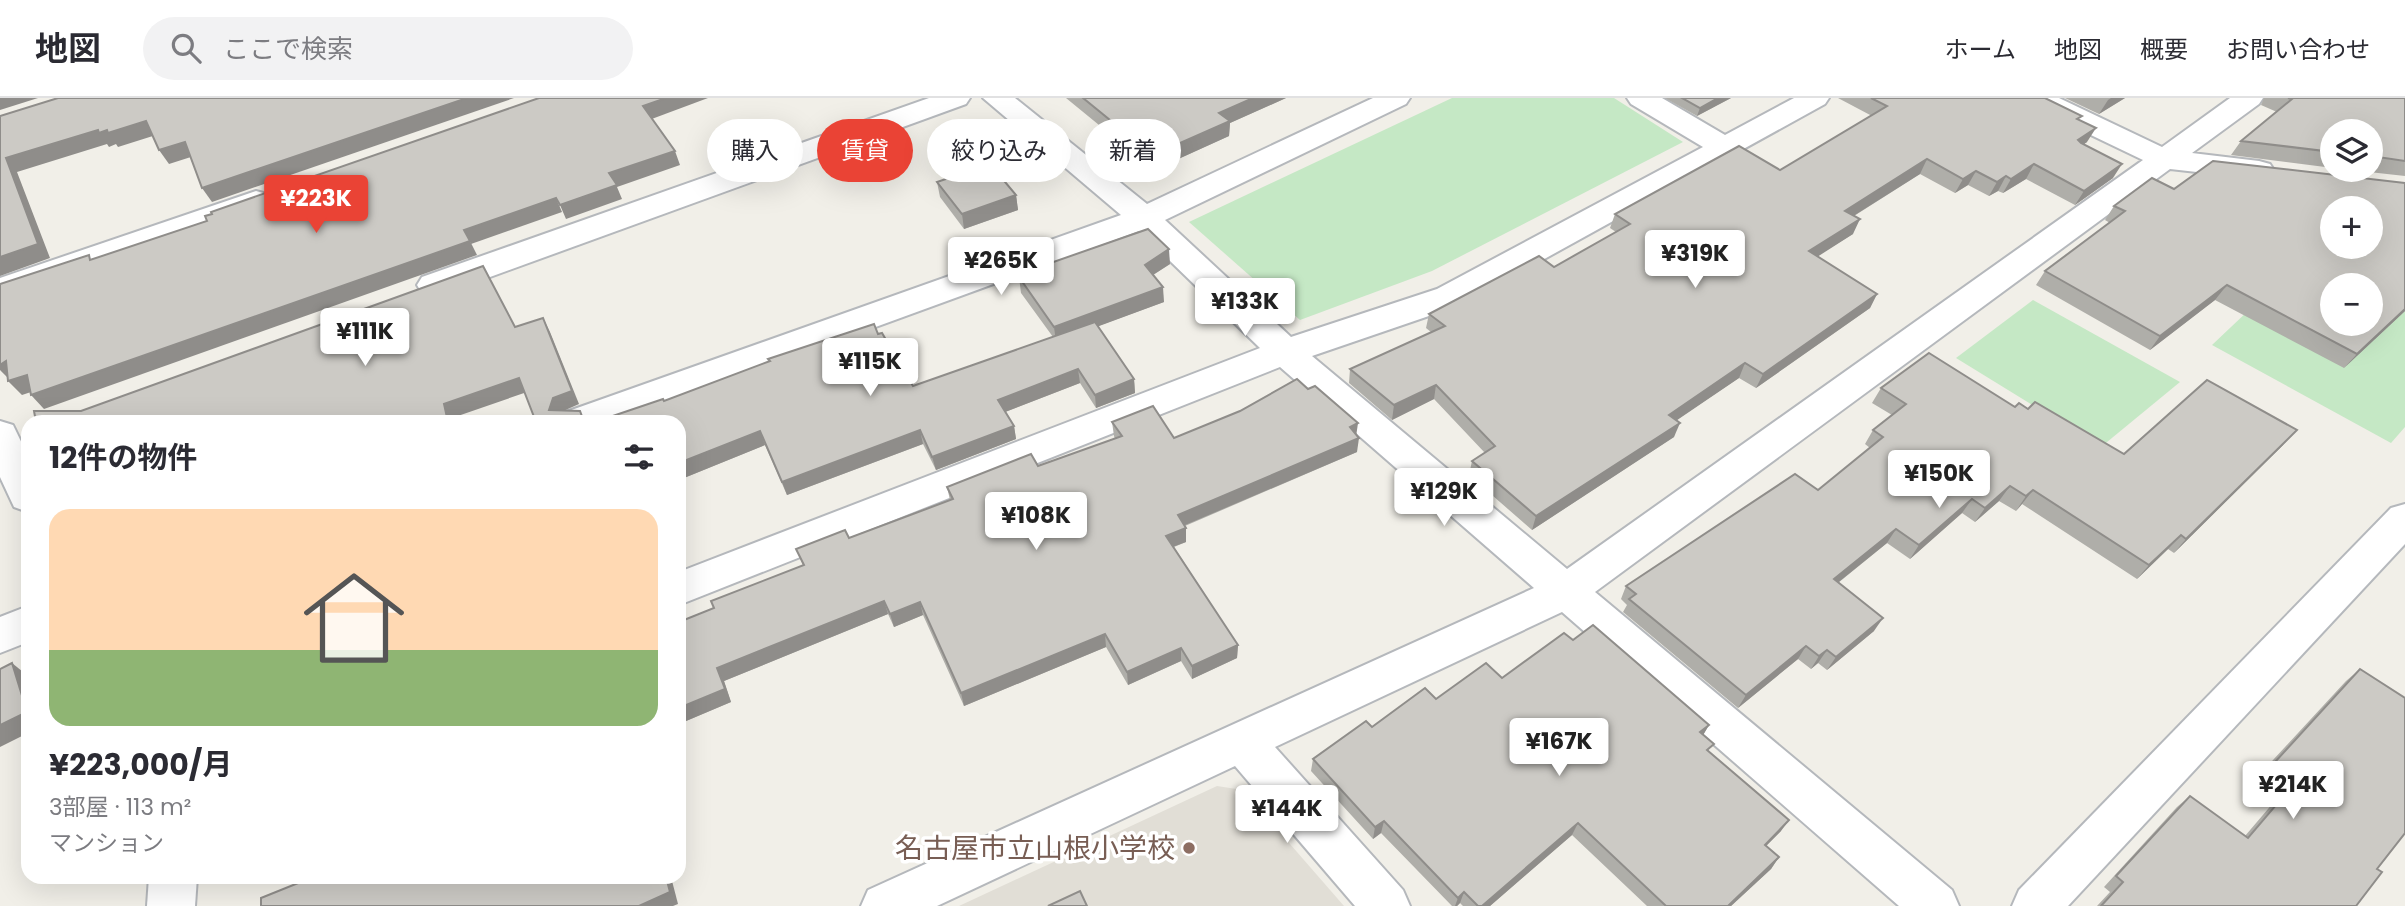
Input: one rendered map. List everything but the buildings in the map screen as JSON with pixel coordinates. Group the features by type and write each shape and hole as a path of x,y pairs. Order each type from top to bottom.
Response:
{"street":[{"path":"407,295 956,98"},
{"path":"997,98 1144,218 1286,352 1935,906"},
{"path":"595,415 1144,218 1396,98"},
{"path":"1641,98 1723,146"},
{"path":"686,586 1286,352 1449,297 1815,98"},
{"path":"2036,98 2164,159 2284,174"},
{"path":"885,906 1564,592 2249,98"},
{"path":"0,290 288,190"},
{"path":"10,435 21,473"},
{"path":"2036,906 2405,519"},
{"path":"0,635 21,626"},
{"path":"1244,741 1386,906"},
{"path":"170,906 172,884"}],"shaded area":[{"name":"名古屋市立山根小学校","path":"1217,786 1243,790 1344,906 959,906"}],"green space":[{"path":"1452,98 1614,98 1683,142 1432,271 1300,320 1189,222"},
{"path":"2405,275 2405,427 2391,443 2212,345 2268,292 2320,286 2320,336 2383,336 2383,278"},
{"path":"2033,300 2180,382 2101,447 1956,358"}],"place":[{"name":"名古屋市立山根小学校","path":"1189,848"}]}
